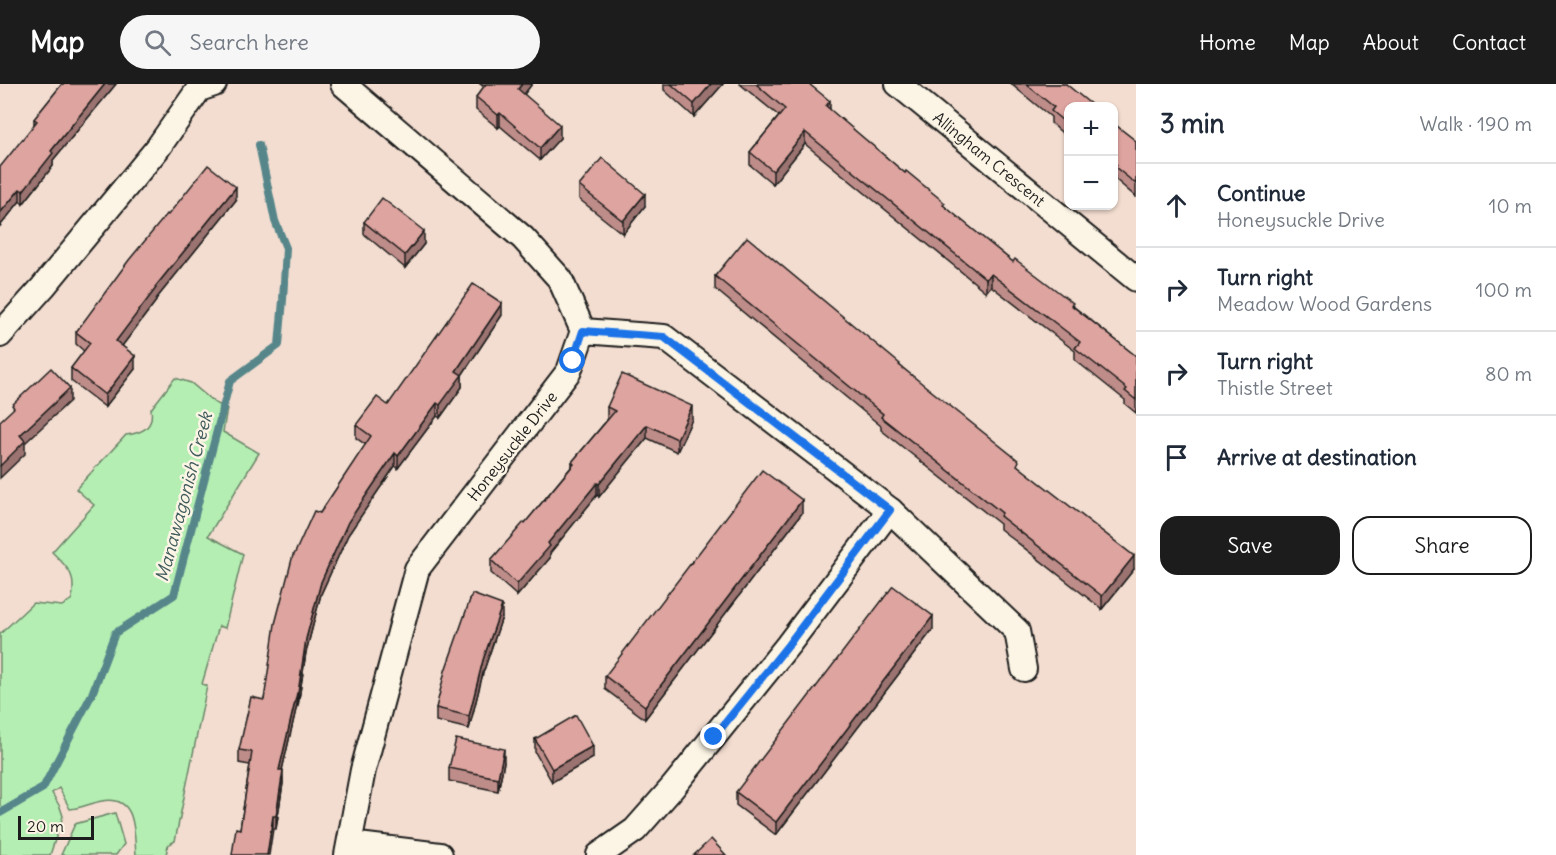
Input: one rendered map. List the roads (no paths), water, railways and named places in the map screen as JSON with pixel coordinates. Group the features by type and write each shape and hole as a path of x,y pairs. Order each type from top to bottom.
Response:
{"street":[{"path":"0,335 43,287 157,149 199,89 214,84"},
{"path":"343,84 523,238 560,279 583,331 664,337 890,510 1017,631 1024,669"},
{"name":"Allingham Crescent","path":"898,84 1136,279"},
{"name":"Honeysuckle Drive","path":"348,849 363,770 417,569 569,371 583,331"},
{"path":"599,855 634,830 673,787 788,645 890,510"},
{"path":"348,849 440,855"}],"waterway":[{"name":"Manawagonish Creek","path":"0,813 43,788 92,694 115,633 174,595 230,381 279,345 286,248 275,221 259,145"}]}
